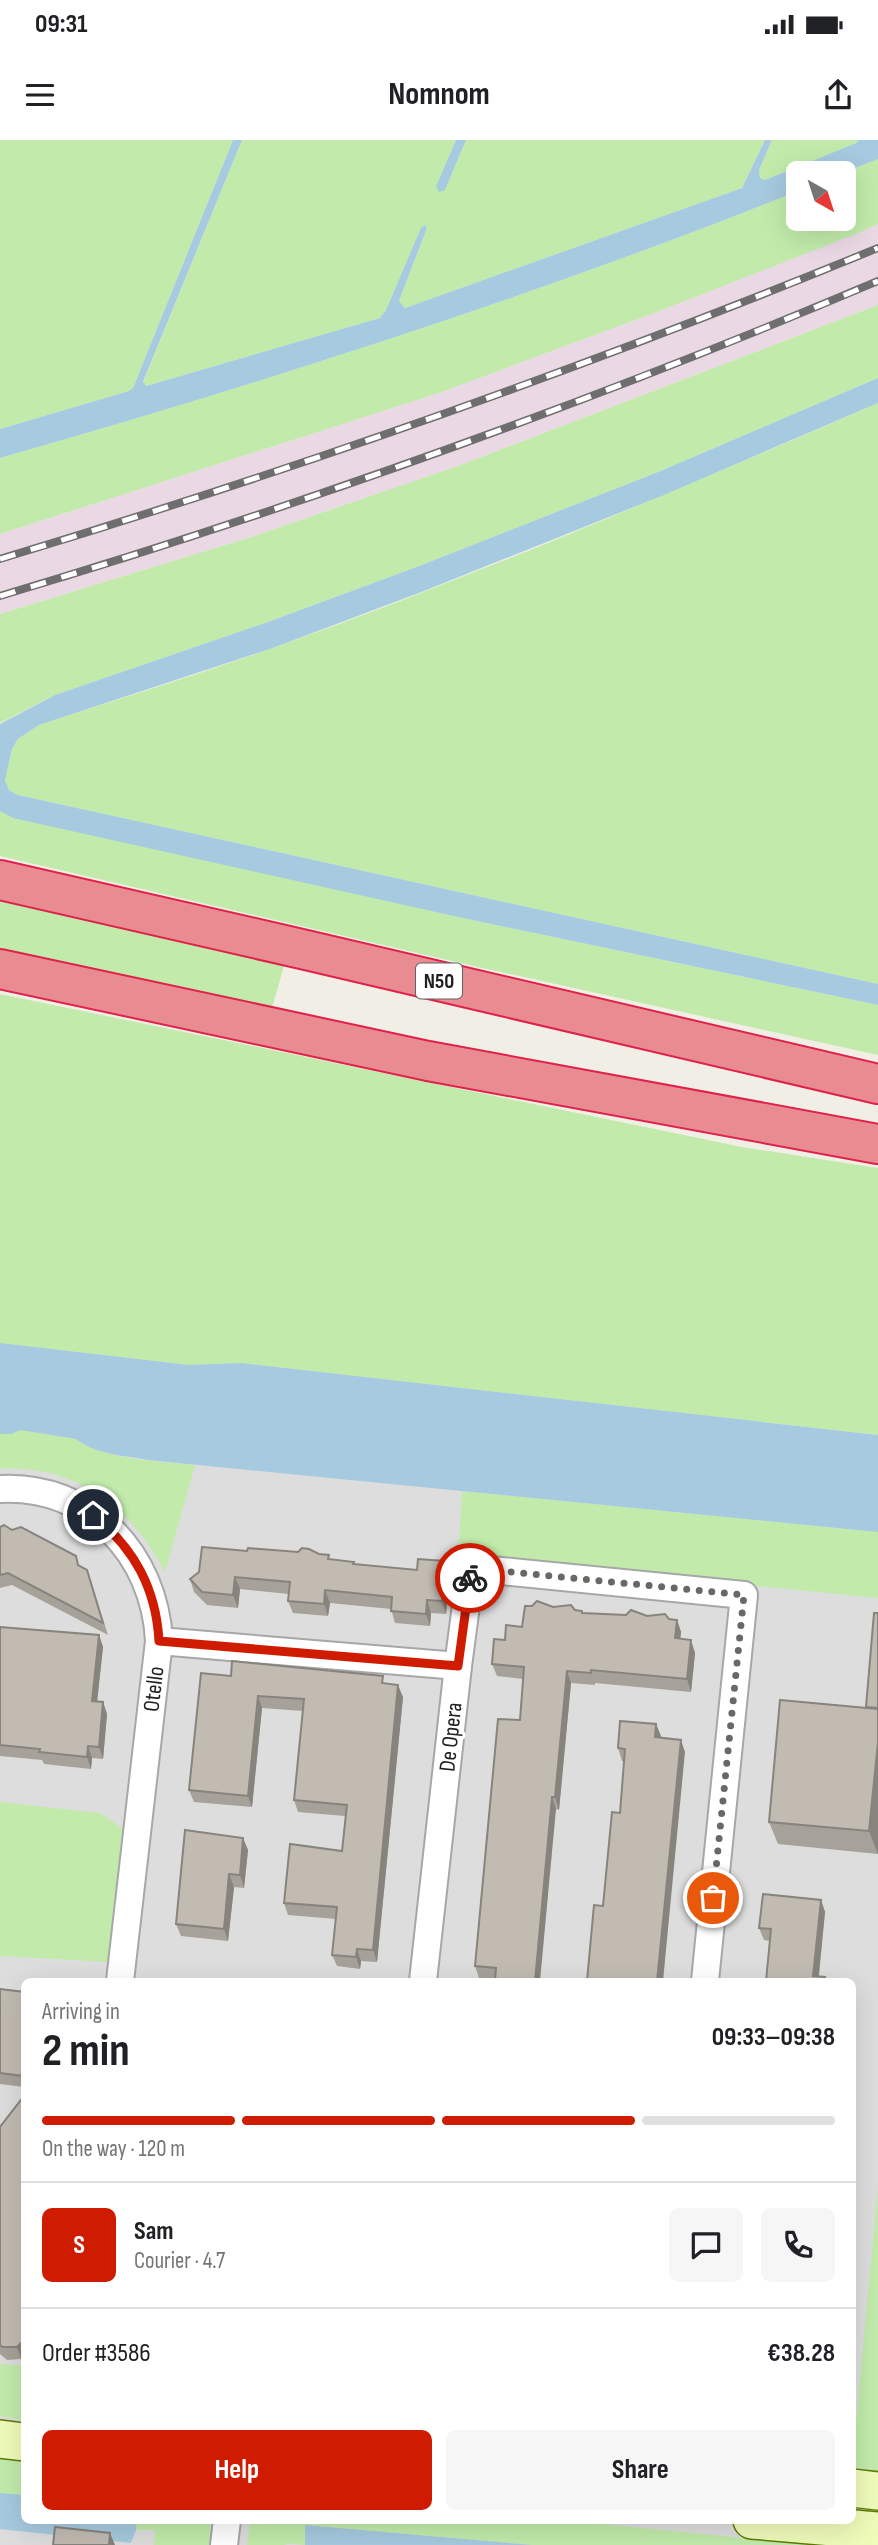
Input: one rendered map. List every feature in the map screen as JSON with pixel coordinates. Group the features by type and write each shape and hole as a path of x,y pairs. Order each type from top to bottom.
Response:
{"highway":[{"name":"N50","path":"0,880 878,1084"},
{"path":"0,969 428,1061 878,1144"}],"street":[{"name":"Otello","path":"0,1489 34,1491 55,1496 93,1515 124,1544 147,1580 155,1605 159,1641 120,1978"},
{"name":"De Opera","path":"423,1978 471,1568 744,1595 705,1978"},
{"path":"159,1641 458,1666"},
{"path":"0,2439 21,2442"},
{"path":"856,2488 878,2491"},
{"path":"224,2545 227,2524"},
{"path":"798,2524 878,2531"}],"shaded area":[{"path":"878,224 878,305 458,466 248,538 0,614 0,534 439,393 649,315"},
{"path":"0,1286 878,1443 878,2545 0,2545"}],"green space":[{"path":"0,140 233,140 133,388 0,429"},
{"path":"242,140 456,140 436,186 445,190 466,140 765,140 742,188 405,308 399,301 427,228 425,225 380,318 146,386 143,383"},
{"path":"772,140 859,140 812,161 786,161 786,171 765,180 760,178 759,170"},
{"path":"878,159 878,224 856,234 439,393 0,534 0,458 403,335 602,266 786,196 786,231 856,231 856,168"},
{"path":"878,305 878,378 658,472 419,566 268,622 55,695 0,723 0,614 248,538 458,466"},
{"path":"878,403 878,984 18,795 9,790 5,780 12,749 18,739 39,725 241,659 424,592 652,500"},
{"path":"0,811 458,917 878,1005 878,1055 469,965 0,856"},
{"path":"0,892 287,955 270,1015 0,953"},
{"path":"0,994 742,1147 878,1168 878,1435 241,1363 189,1365 0,1343"},
{"path":"20,1430 76,1439 88,1446 117,1455 195,1465 165,1572 136,1528 98,1495 53,1474 27,1469 0,1469 0,1434 11,1434"},
{"path":"462,1491 878,1532 878,1598 458,1558"},
{"path":"0,1802 100,1813 122,1828 110,1962 0,1956"},
{"path":"878,2186 878,2476 856,2473 856,2423"},
{"path":"0,2364 21,2366 21,2420 0,2416"},
{"path":"0,2456 21,2459 21,2495 0,2493"},
{"path":"137,2524 211,2524 209,2545 154,2545 155,2530 136,2530"},
{"path":"250,2524 603,2524 814,2545 532,2545 306,2525 305,2545 247,2545"}],"water":[{"path":"233,140 242,140 143,382 146,386 380,318 386,310 421,228 425,225 427,228 399,301 405,308 742,188 765,140 772,140 759,170 760,178 765,180 786,171 786,196 602,266 303,367 0,458 0,429 133,388"},
{"path":"456,140 466,140 445,190 439,192 436,186"},
{"path":"859,140 878,140 878,159 856,168 856,161 812,161"},
{"path":"878,378 878,403 664,495 270,649 39,725 18,739 12,749 5,780 9,790 18,795 878,984 878,1005 458,917 13,818 0,811 0,724 55,695 268,622 419,566 658,472"},
{"path":"0,1343 189,1365 241,1363 878,1435 878,1532 148,1460 101,1451 76,1439 20,1430 11,1434 0,1434"},
{"path":"0,2493 21,2495 21,2524 137,2524 131,2543 0,2529"},
{"path":"305,2525 532,2545 305,2545"}],"building":[{"path":"4,1525 12,1530 21,1527 76,1556 78,1565 87,1570 103,1623 8,1573 0,1575 0,1527"},
{"path":"202,1547 298,1552 302,1548 329,1555 328,1559 354,1562 353,1564 417,1570 418,1559 445,1561 442,1601 427,1600 426,1614 391,1611 392,1597 325,1590 324,1604 288,1601 290,1582 235,1577 233,1595 202,1592 190,1579 199,1572"},
{"path":"537,1601 553,1607 571,1605 582,1613 626,1615 631,1610 647,1616 665,1614 669,1619 677,1620 675,1638 691,1640 687,1679 591,1670 591,1673 567,1671 535,1978 495,1978 496,1968 475,1966 498,1719 520,1720 524,1667 492,1664 494,1639 505,1640 506,1625 522,1627 525,1606 532,1606"},
{"path":"874,1613 878,1613 878,1708 866,1707"},
{"path":"0,1627 99,1635 92,1701 103,1702 99,1747 88,1746 87,1757 0,1745"},
{"path":"232,1661 383,1676 382,1683 398,1685 373,1950 357,1949 356,1957 332,1955 337,1907 284,1903 290,1844 342,1851 347,1805 294,1800 304,1699 258,1696 248,1796 189,1790 201,1673 231,1676"},
{"path":"780,1700 878,1709 878,1742 869,1831 769,1822"},
{"path":"620,1721 656,1724 655,1737 681,1740 657,1978 587,1978 594,1905 603,1906 612,1812 620,1813 625,1749 618,1748"},
{"path":"185,1830 243,1838 240,1875 229,1874 224,1929 176,1924"},
{"path":"763,1894 821,1900 813,1976 825,1978 766,1978 771,1929 759,1928"},
{"path":"0,1989 21,1992 21,2076 0,2073"},
{"path":"21,2100 21,2343 17,2347 0,2345 0,2127"},
{"path":"55,2527 110,2533 109,2545 53,2545"}],"railway":[{"path":"0,559 222,489 443,414 661,334 878,248"},
{"path":"0,596 223,526 444,450 662,369 878,281"}],"way so far":[{"path":"470,1578 471,1568 744,1595 713,1898"}],"route":[{"path":"93,1515 124,1544 147,1580 155,1605 159,1641 458,1666 470,1578"}]}
